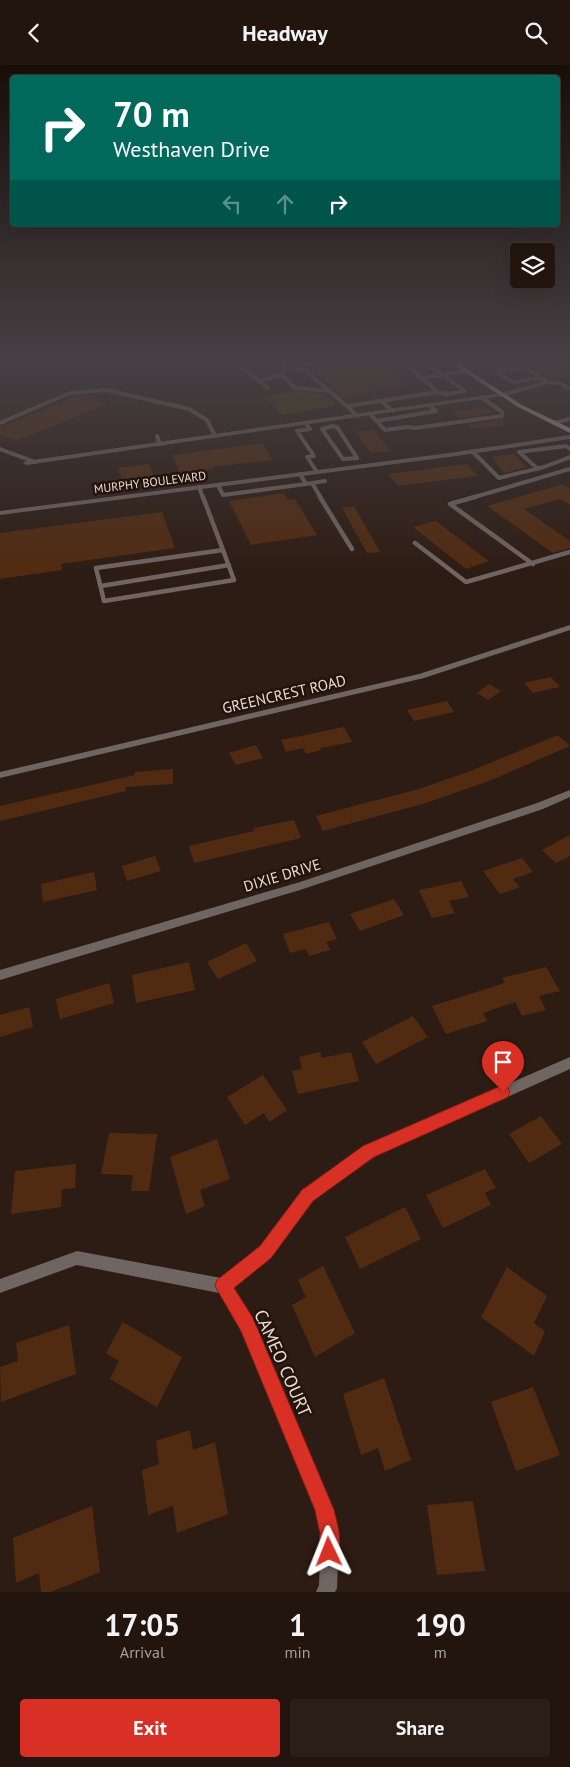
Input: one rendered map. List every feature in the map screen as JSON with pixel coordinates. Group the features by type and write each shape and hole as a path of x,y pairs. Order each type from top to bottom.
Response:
{"street":[{"path":"26,463 248,431"},
{"name":"MURPHY BOULEVARD","path":"0,513 570,437"},
{"name":"GREENCREST ROAD","path":"0,775 422,676 570,627"},
{"name":"DIXIE DRIVE","path":"0,975 300,886 540,806 570,793"},
{"path":"0,1286 77,1258 223,1286 266,1252 308,1195 368,1151 570,1063"},
{"name":"CAMEO COURT","path":"223,1286 247,1325 325,1510 330,1534 328,1588 324,1592"}],"lane":[{"path":"213,431 215,436"},
{"path":"297,431 314,457 307,457 317,471"},
{"path":"324,431 343,459 357,458 340,431"},
{"path":"157,436 160,444"},
{"path":"535,442 542,448"},
{"path":"538,469 518,452 566,446 570,449"},
{"path":"0,449 35,462"},
{"path":"472,451 499,477 538,469 570,457"},
{"path":"351,459 356,466"},
{"path":"533,564 450,504 568,470 570,474"},
{"path":"300,474 306,484"},
{"path":"218,485 223,495 325,481"},
{"path":"312,483 352,549"},
{"path":"199,487 223,549 234,580 104,601 96,568 223,549"},
{"path":"415,543 466,582 570,552"},
{"path":"101,586 229,565"}],"building":[{"path":"0,431 40,431 16,441 0,434"},
{"path":"375,431 391,451 371,453 355,432"},
{"path":"263,443 272,460 212,467 213,469 180,473 172,455"},
{"path":"514,454 527,467 505,473 491,457"},
{"path":"149,464 154,476 122,480 118,468"},
{"path":"467,464 478,476 398,486 388,474"},
{"path":"563,484 570,489 570,505 560,499 524,509 570,541 570,548 553,553 487,506"},
{"path":"284,493 288,500 295,499 317,535 251,545 229,501"},
{"path":"354,506 380,552 367,553 342,508"},
{"path":"162,512 175,548 61,564 62,570 0,579 0,533"},
{"path":"436,521 489,561 466,569 413,527"},
{"path":"551,677 560,687 533,693 524,683"},
{"path":"489,684 501,691 488,700 477,693"},
{"path":"447,701 454,712 414,721 407,710"},
{"path":"344,727 352,742 320,748 321,750 306,754 303,748 286,752 281,740"},
{"path":"558,735 570,746 489,781 426,803 323,831 316,816 419,789 473,770"},
{"path":"256,745 263,758 236,765 229,753"},
{"path":"173,769 173,784 125,787 126,791 0,821 0,806 135,775 135,772"},
{"path":"294,820 301,838 194,863 189,846 254,831 254,828"},
{"path":"570,835 570,856 556,863 542,850"},
{"path":"155,856 161,871 127,881 122,866"},
{"path":"522,858 533,872 513,879 520,887 500,894 483,871"},
{"path":"94,872 97,890 43,902 41,884"},
{"path":"461,881 469,897 449,901 455,913 432,918 419,890"},
{"path":"394,899 404,915 360,931 350,914"},
{"path":"329,922 337,939 326,942 330,950 309,956 306,949 290,953 283,934"},
{"path":"246,943 257,961 218,979 207,962"},
{"path":"189,962 195,990 136,1003 132,975"},
{"path":"546,967 560,991 539,996 546,1010 522,1016 515,1002 483,1013 487,1021 446,1034 432,1006 505,983 502,978"},
{"path":"109,983 114,1003 60,1019 56,999"},
{"path":"29,1007 33,1027 0,1037 0,1015"},
{"path":"413,1016 428,1037 376,1064 362,1042"},
{"path":"320,1052 322,1058 351,1052 359,1081 298,1094 292,1071 302,1069 299,1057"},
{"path":"263,1075 287,1110 269,1122 264,1113 245,1125 227,1097"},
{"path":"541,1116 562,1144 529,1163 509,1134"},
{"path":"109,1133 157,1134 149,1191 131,1191 133,1175 101,1174"},
{"path":"217,1139 230,1179 200,1190 205,1206 186,1214 170,1157"},
{"path":"76,1164 75,1188 62,1189 61,1207 11,1214 15,1171"},
{"path":"485,1169 496,1188 485,1193 491,1205 443,1228 426,1195"},
{"path":"405,1207 421,1239 360,1269 345,1237"},
{"path":"323,1266 355,1333 315,1357 292,1305 306,1297 298,1280"},
{"path":"507,1267 547,1296 534,1323 545,1331 534,1356 481,1317"},
{"path":"123,1322 182,1357 157,1407 110,1379 119,1361 106,1353"},
{"path":"69,1325 76,1374 1,1402 0,1367 18,1361 16,1343"},
{"path":"384,1378 411,1460 385,1471 378,1448 361,1455 343,1394"},
{"path":"533,1387 560,1455 516,1471 491,1402"},
{"path":"190,1430 193,1450 215,1442 228,1514 177,1533 173,1506 148,1515 142,1470 159,1464 156,1441"},
{"path":"473,1501 485,1571 437,1575 427,1505"},
{"path":"92,1506 100,1572 51,1592 41,1592 39,1573 16,1583 13,1538"}],"route":[{"path":"329,1552 330,1534 325,1510 247,1325 223,1286 266,1252 308,1195 368,1151 503,1092"}]}
